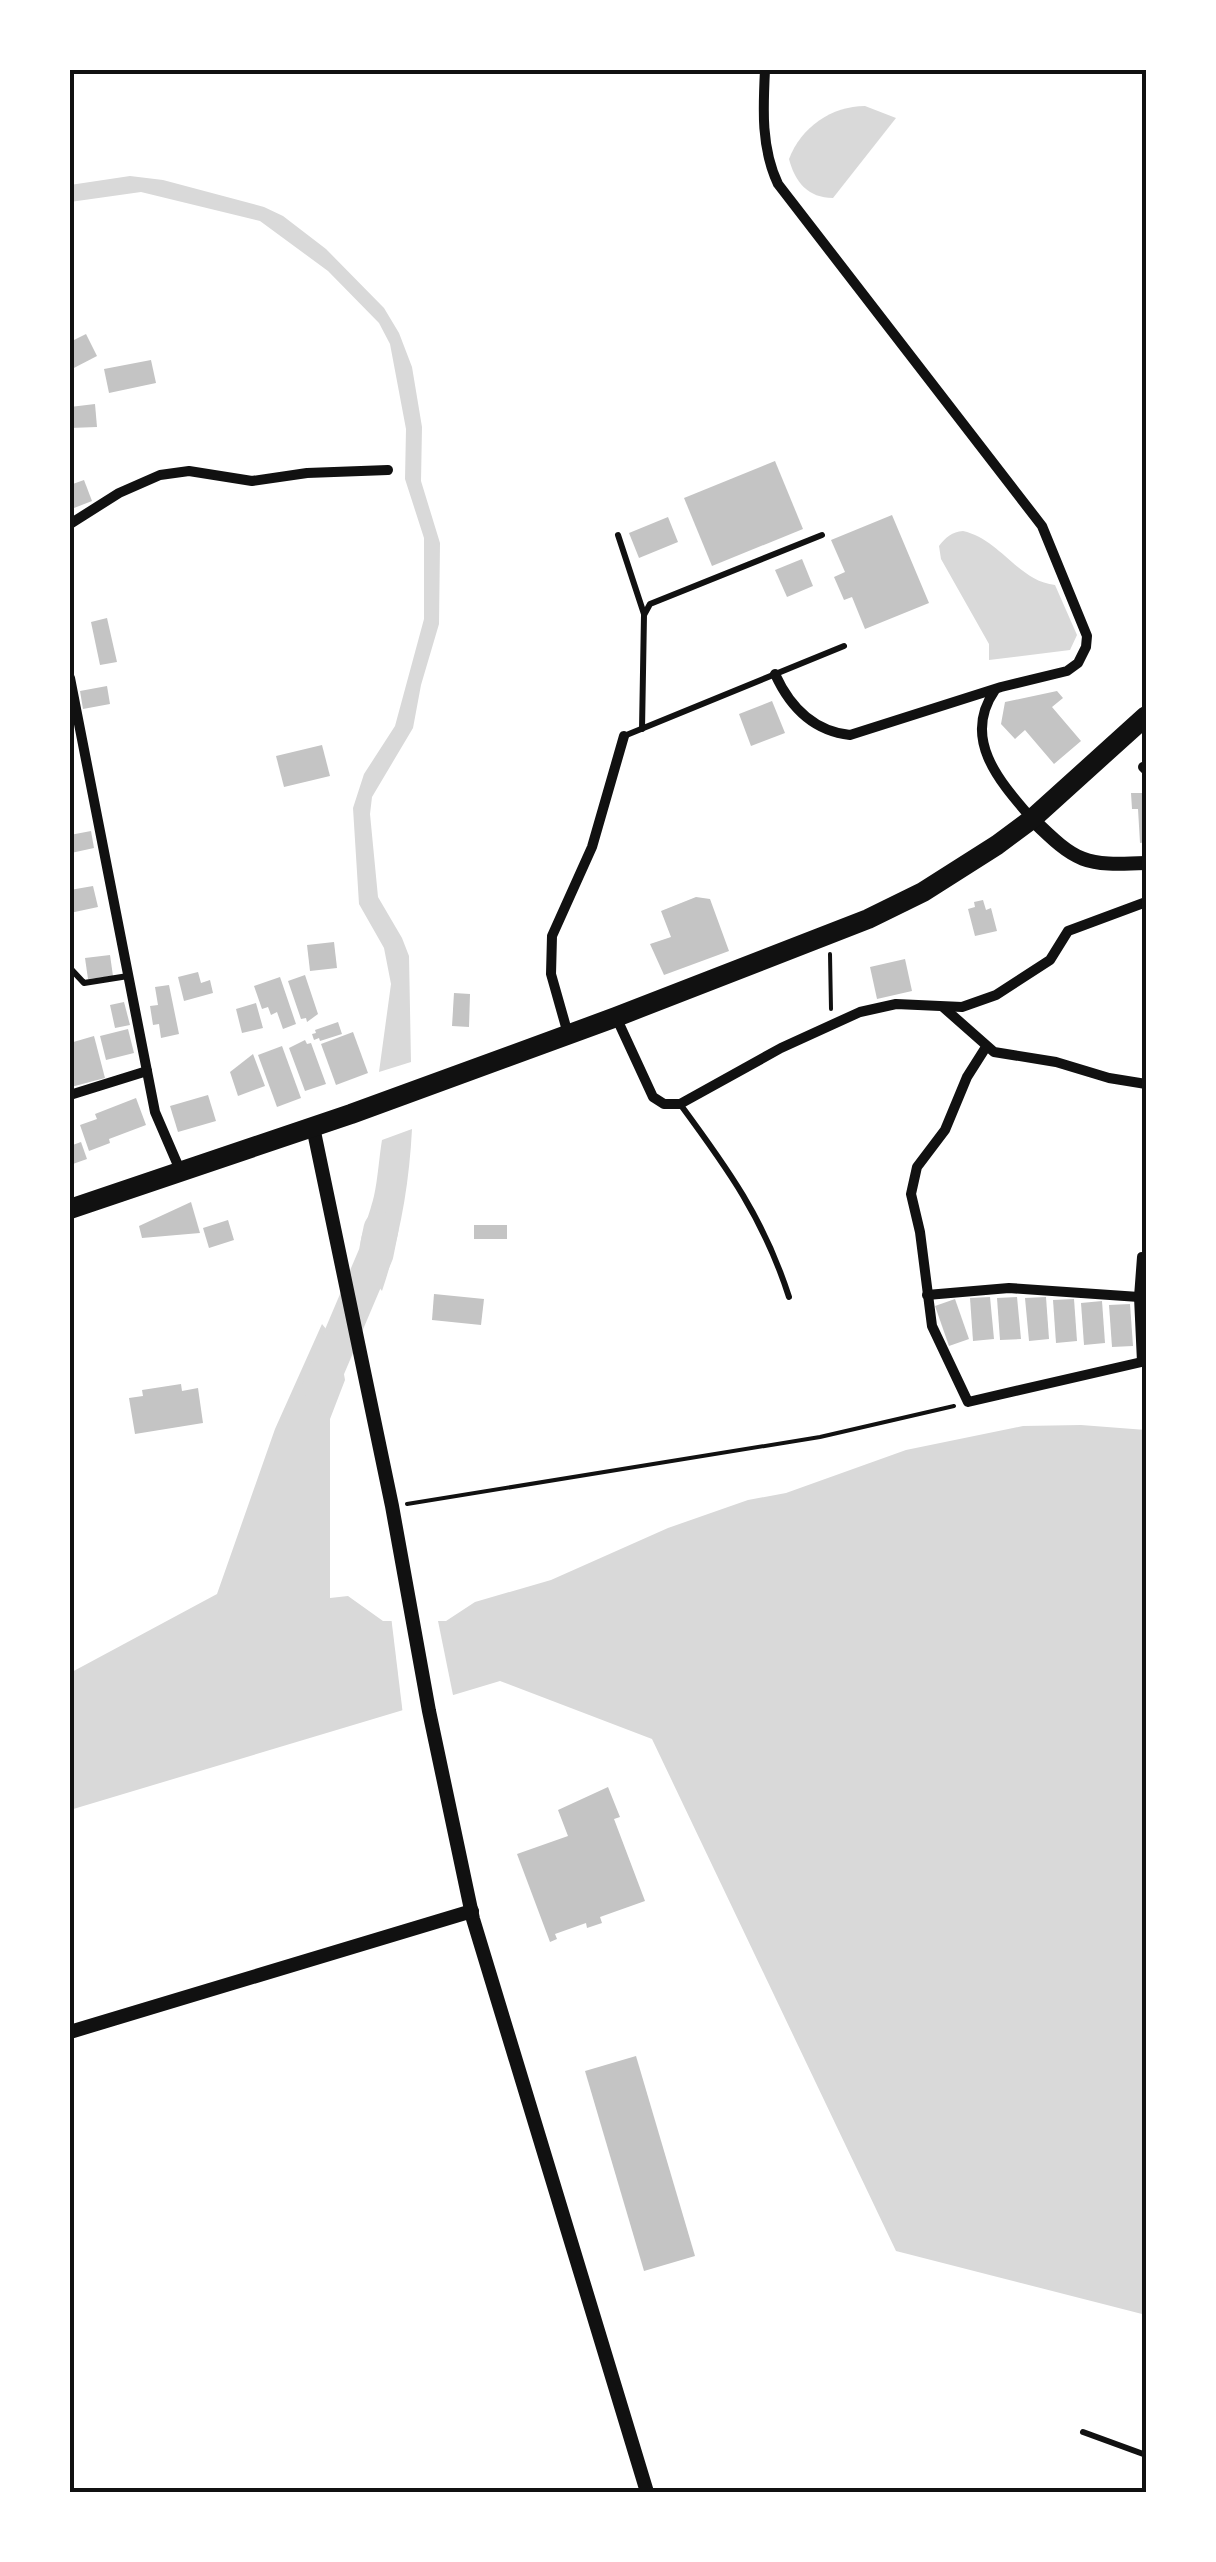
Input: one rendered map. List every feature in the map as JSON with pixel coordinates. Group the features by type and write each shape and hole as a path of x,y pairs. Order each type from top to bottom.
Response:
{"highway":[{"path":"70,1209 313,1127 616,1017 868,919 963,867 1032,819 1146,716"}],"street":[{"path":"765,70 766,143 769,166 778,184 1042,526 1085,626 1086,647 1078,664 1067,671 850,735 831,733 815,725 784,695 775,674"},
{"path":"70,524 110,498 160,475 189,471 252,481 308,473 388,470"},
{"path":"70,678 156,1112 180,1170"},
{"path":"996,689 983,722 986,756 1001,784 1053,840 1085,862 1146,864"},
{"path":"568,1034 550,974 552,936 592,847 624,736"},
{"path":"616,1017 653,1096 664,1104 680,1104 781,1048 860,1012 896,1004 962,1006 996,996 1050,960 1068,930 1146,902"},
{"path":"943,1007 986,1048 1003,1055 1056,1062 1146,1084"},
{"path":"986,1048 967,1076 946,1130 917,1167 911,1194 932,1326 968,1402 1144,1361 1139,1297 1142,1257 1146,1257"},
{"path":"70,1095 147,1071"},
{"path":"313,1127 472,1911 647,2492"},
{"path":"928,1296 1009,1288 1139,1297"},
{"path":"70,2032 472,1911"}],"lane":[{"path":"618,535 644,615 642,728"},
{"path":"644,615 650,604 822,535"},
{"path":"624,736 844,646"},
{"path":"70,968 84,983 128,976"},
{"path":"680,1104 726,1162 745,1194 774,1251 789,1297"},
{"path":"1082,2432 1146,2456"}],"path":[{"path":"830,954 832,1025"},
{"path":"393,1513 820,1437 968,1402"}],"shaded area":[{"path":"865,106 896,118 833,198 810,192 799,181 789,159 801,137 830,114"},
{"path":"130,176 163,180 264,207 283,216 326,249 384,308 412,367 422,427 421,481 440,543 439,624 413,728 372,797 370,814 378,897 409,956 411,1062 379,1072 391,984 384,948 359,904 353,808 364,774 395,726 424,619 424,538 405,479 406,429 390,344 379,323 328,271 260,221 141,192 70,202 70,185"},
{"path":"963,531 988,542 1030,576 1055,585 1077,635 1070,650 989,660 989,644 941,559 939,546 949,536"},
{"path":"412,1129 403,1211 382,1291 364,1264 360,1245 374,1196 382,1140"},
{"path":"322,1324 339,1345 345,1380 330,1419 330,1598 348,1596 383,1621 446,1621 475,1602 551,1580 668,1528 748,1500 786,1493 906,1450 1023,1426 1146,1430 1146,2315 896,2251 652,1739 500,1681 70,1810 70,1673 217,1594 275,1429"}],"pier":[{"path":"391,1616 437,1616 454,1700 403,1715"}],"building":[{"path":"86,334 97,356 70,370 70,342"},
{"path":"151,360 156,383 109,393 104,369"},
{"path":"95,404 97,427 70,428 70,407"},
{"path":"775,461 803,529 712,566 684,498"},
{"path":"84,480 92,501 74,508 70,485"},
{"path":"892,515 929,603 865,629 852,597 844,600 834,577 845,572 831,540"},
{"path":"668,517 678,542 639,558 629,533"},
{"path":"802,559 813,586 787,597 775,570"},
{"path":"107,618 117,662 100,665 91,622"},
{"path":"107,686 110,704 83,709 80,691"},
{"path":"1057,691 1063,698 1052,707 1081,741 1054,764 1025,730 1015,739 1001,724 1005,702"},
{"path":"772,701 785,733 751,746 739,714"},
{"path":"322,745 330,776 284,787 276,756"},
{"path":"1131,793 1143,793 1146,842 1140,843 1138,809 1132,809"},
{"path":"91,831 94,848 71,853 70,835"},
{"path":"93,886 98,907 70,913 70,890"},
{"path":"696,897 710,899 729,951 664,975 650,944 671,937 661,911"},
{"path":"983,900 986,910 991,908 997,931 975,936 968,909"},
{"path":"334,942 337,968 310,971 307,945"},
{"path":"110,955 113,976 88,979 85,958"},
{"path":"905,959 912,991 877,999 870,967"},
{"path":"198,972 201,983 210,980 213,993 184,1001 178,977"},
{"path":"305,975 318,1014 307,1022 306,1018 301,1019 288,981"},
{"path":"280,977 296,1024 283,1029 277,1012 271,1015 268,1007 262,1009 254,986"},
{"path":"169,985 179,1034 161,1038 159,1024 153,1025 150,1006 158,1005 155,987"},
{"path":"454,993 470,994 469,1027 452,1026"},
{"path":"124,1002 130,1025 115,1028 110,1005"},
{"path":"256,1003 263,1028 242,1033 236,1009"},
{"path":"338,1022 342,1034 314,1040 315,1030"},
{"path":"128,1029 134,1053 106,1060 100,1036"},
{"path":"353,1032 368,1073 336,1085 321,1044"},
{"path":"94,1036 105,1078 71,1087 70,1043"},
{"path":"305,1040 311,1043 326,1084 305,1091 289,1048"},
{"path":"282,1046 301,1098 277,1107 258,1055"},
{"path":"253,1054 265,1086 238,1096 230,1072"},
{"path":"208,1095 216,1121 178,1132 170,1106"},
{"path":"136,1098 146,1125 89,1151 80,1125 97,1119 95,1114"},
{"path":"81,1142 87,1159 70,1165 70,1146"},
{"path":"191,1202 200,1233 142,1238 139,1226"},
{"path":"228,1220 234,1240 209,1248 203,1228"},
{"path":"474,1225 507,1225 507,1239 474,1239"},
{"path":"434,1294 484,1299 481,1325 432,1320"},
{"path":"990,1297 994,1339 973,1341 970,1298"},
{"path":"1017,1297 1021,1339 1000,1340 997,1298"},
{"path":"1046,1297 1049,1339 1029,1341 1025,1298"},
{"path":"955,1299 969,1339 949,1346 935,1306"},
{"path":"1074,1299 1077,1341 1056,1343 1053,1300"},
{"path":"1102,1301 1105,1343 1084,1345 1081,1303"},
{"path":"1130,1304 1133,1346 1112,1347 1109,1305"},
{"path":"181,1384 182,1391 198,1388 203,1423 135,1434 129,1398 143,1396 142,1390"},
{"path":"608,1787 620,1817 614,1819 645,1901 600,1917 602,1923 587,1928 586,1923 555,1934 557,1939 550,1942 517,1854 568,1836 558,1810"},
{"path":"636,2056 695,2256 644,2271 585,2071"}],"waterway":[{"path":"320,1386 376,1254 381,1229"}]}
